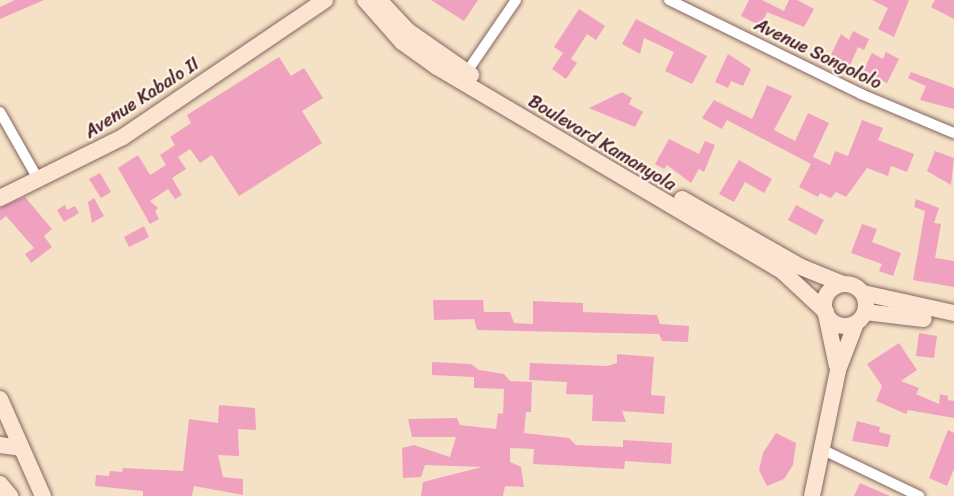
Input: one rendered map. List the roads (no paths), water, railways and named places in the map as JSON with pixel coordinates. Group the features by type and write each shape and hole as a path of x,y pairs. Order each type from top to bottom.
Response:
{"main road":[{"name":"Avenue Kabalo II","path":"0,198 123,137 326,0"},
{"name":"Boulevard Kamanyola","path":"365,0 402,42 662,194 788,276 826,313"},
{"name":"Boulevard Kamanyola","path":"379,0 408,31 463,77"},
{"name":"Boulevard Kamanyola","path":"662,194 801,267 843,284"},
{"path":"838,370 826,313 828,292 843,284 854,285 863,292 954,313"},
{"path":"812,496 838,370 860,317 863,292"},
{"path":"826,313 838,324 860,317 954,323"},
{"path":"0,399 21,448 36,492"},
{"path":"0,445 21,448"},
{"path":"0,484 10,496"}],"street":[{"path":"463,77 516,0"},
{"name":"Avenue Songololo","path":"669,0 861,94 954,133"},
{"path":"0,112 38,179"},
{"path":"822,449 919,496"}]}
